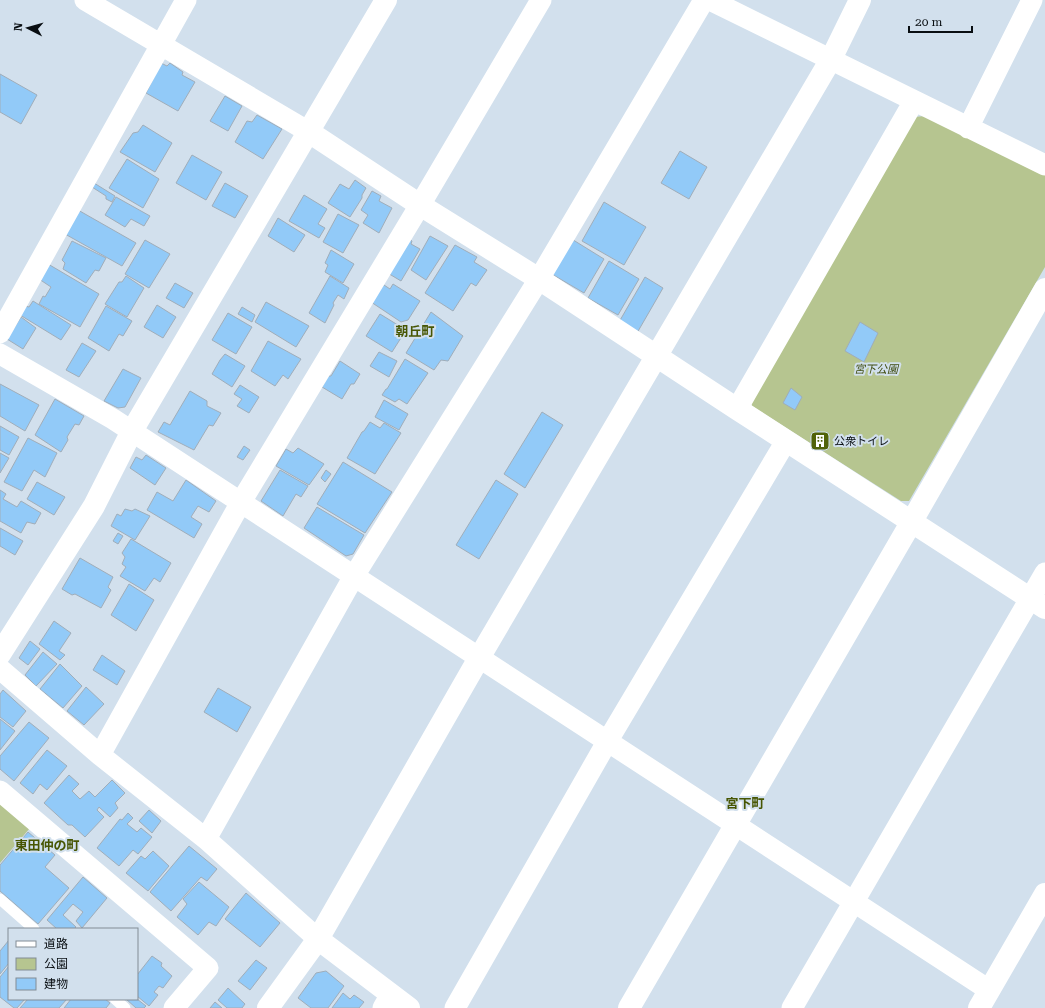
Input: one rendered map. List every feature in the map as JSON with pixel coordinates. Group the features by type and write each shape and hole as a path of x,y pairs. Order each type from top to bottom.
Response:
{"street":[{"path":"85,0 309,132 420,205 539,278 736,409 1038,603"},
{"path":"0,333 186,0"},
{"path":"0,654 94,506 132,431 386,0"},
{"path":"100,755 241,502 420,205 541,0"},
{"path":"206,839 354,576 539,278 704,0"},
{"path":"710,0 831,58 914,101 1045,165"},
{"path":"268,1008 318,939 479,658 831,58 860,0"},
{"path":"968,128 1032,0"},
{"path":"736,409 914,101"},
{"path":"628,1008 912,522 1045,289"},
{"path":"0,354 132,431 854,902 984,999 1045,894"},
{"path":"455,1008 607,742 786,441"},
{"path":"792,1008 854,902 1038,603 1045,573"},
{"path":"0,669 100,755 206,839 387,1001 409,1008"},
{"path":"0,791 208,968 174,1008"}],"lane":[{"path":"0,899 33,928"},
{"path":"116,1000 125,1008"}],"green space":[{"name":"宮下公園","path":"925,116 1045,175 1045,267 909,501 901,501 752,406 750,395 914,117"},
{"path":"0,802 30,828 0,863"}],"building":[{"path":"161,63 167,66 170,63 183,72 182,75 195,82 178,111 146,93"},
{"path":"0,74 37,95 21,124 0,112"},
{"path":"225,96 242,106 228,131 210,121"},
{"path":"257,115 282,129 263,159 235,142 247,121 252,122"},
{"path":"143,125 172,143 155,172 120,152 133,133 138,132"},
{"path":"680,151 707,167 689,199 661,183"},
{"path":"192,155 222,172 206,200 176,183"},
{"path":"127,159 159,179 143,208 109,188"},
{"path":"355,180 366,188 362,198 350,217 328,203 340,184 349,189"},
{"path":"94,183 115,196 112,202 92,187"},
{"path":"225,183 248,196 235,218 212,206"},
{"path":"372,191 381,196 379,201 392,208 379,233 363,223 368,215 361,210"},
{"path":"304,195 327,209 318,224 325,228 319,238 289,221"},
{"path":"116,197 150,216 144,226 131,219 125,227 105,215"},
{"path":"604,202 646,227 624,265 582,241"},
{"path":"78,210 136,243 122,266 65,234"},
{"path":"338,214 359,225 343,253 323,242"},
{"path":"278,218 305,235 294,252 268,236"},
{"path":"430,236 448,246 426,280 411,270"},
{"path":"407,238 412,241 411,244 420,249 401,281 386,272"},
{"path":"570,238 604,259 584,293 550,273"},
{"path":"145,240 170,254 149,288 125,274"},
{"path":"72,241 106,258 99,271 95,270 86,283 63,269 65,263 62,260"},
{"path":"455,245 477,257 474,262 487,270 476,286 471,283 453,311 425,293"},
{"path":"331,250 354,264 343,283 325,272 328,265 325,263"},
{"path":"609,261 639,279 618,315 588,298"},
{"path":"48,264 99,294 80,327 39,304 43,296 45,297 51,287 39,279"},
{"path":"126,276 144,288 127,317 105,304 119,282 122,282"},
{"path":"330,276 349,288 344,299 338,295 325,323 309,313"},
{"path":"645,277 663,288 637,333 619,322"},
{"path":"175,283 193,293 184,308 166,298"},
{"path":"381,283 390,289 393,284 420,301 408,320 401,322 371,302"},
{"path":"33,301 71,325 61,340 20,315 25,306 29,307"},
{"path":"266,302 309,326 296,347 255,322"},
{"path":"157,305 176,317 163,338 144,327"},
{"path":"106,306 132,321 123,336 119,334 109,351 88,338"},
{"path":"242,307 255,315 252,322 238,314"},
{"path":"431,312 463,336 448,361 441,360 434,370 406,353"},
{"path":"228,313 252,327 236,354 212,340"},
{"path":"380,314 406,330 392,352 366,336"},
{"path":"21,317 36,328 23,349 7,339"},
{"path":"860,322 878,333 864,362 845,351"},
{"path":"268,341 301,359 288,379 283,375 275,386 251,371"},
{"path":"82,343 96,351 79,377 66,370"},
{"path":"379,352 397,361 389,377 370,366"},
{"path":"225,354 245,366 232,387 212,374"},
{"path":"405,359 428,373 407,404 399,399 395,402 382,395"},
{"path":"340,361 360,374 354,384 351,384 342,399 322,387 328,376 331,376"},
{"path":"123,369 141,378 125,407 118,408 104,401"},
{"path":"0,384 39,405 25,431 0,416"},
{"path":"240,385 259,397 249,413 237,406 242,399 234,394"},
{"path":"791,388 802,397 795,410 783,403"},
{"path":"190,391 207,401 207,406 221,413 213,426 209,425 194,450 158,432 164,422 170,425"},
{"path":"55,399 84,416 79,425 75,424 67,437 68,440 61,452 35,435"},
{"path":"384,400 408,414 399,430 375,417"},
{"path":"542,412 563,425 525,488 504,474"},
{"path":"370,422 380,428 384,423 401,433 375,474 347,458 362,432"},
{"path":"0,426 19,437 9,455 0,450"},
{"name":"公衆トイレ","path":"818,430 830,439 823,451 810,443"},
{"path":"28,438 57,453 45,477 34,470 22,491 4,482"},
{"path":"244,446 250,450 243,460 237,457"},
{"path":"298,448 324,464 309,485 276,466 286,449 293,453"},
{"path":"0,453 9,458 0,473"},
{"path":"146,455 166,468 155,485 130,468 136,457 142,460"},
{"path":"343,462 392,492 365,533 317,504"},
{"path":"280,470 308,486 301,497 296,494 283,516 261,501"},
{"path":"326,470 331,474 325,482 321,478"},
{"path":"186,480 216,501 209,512 198,506 191,517 202,524 194,538 147,510 157,492 173,501"},
{"path":"496,480 518,494 479,559 456,545"},
{"path":"37,482 65,497 54,515 27,499"},
{"path":"0,490 6,494 3,499 17,507 21,501 41,513 35,524 27,522 21,533 0,521"},
{"path":"317,507 364,535 353,554 346,556 304,528"},
{"path":"125,509 132,511 135,509 150,516 135,540 111,526 117,514 121,516"},
{"path":"0,528 23,541 15,555 0,546"},
{"path":"118,533 123,536 118,544 113,541"},
{"path":"131,539 171,563 160,582 154,578 145,591 120,576 126,567 122,564 125,557 122,553"},
{"path":"80,558 113,577 108,587 111,590 101,608 62,589"},
{"path":"129,584 154,600 136,631 111,615"},
{"path":"54,621 71,633 59,651 65,655 60,660 39,644"},
{"path":"30,641 40,649 28,665 19,658"},
{"path":"43,652 57,664 36,686 25,675"},
{"path":"102,655 125,671 117,685 93,670"},
{"path":"60,664 82,686 63,708 40,689"},
{"path":"86,687 104,704 84,725 67,711"},
{"path":"218,688 251,707 237,732 204,712"},
{"path":"3,690 26,711 13,727 0,717 0,694"},
{"path":"0,719 15,731 0,750"},
{"path":"29,722 49,738 14,781 0,769 0,756"},
{"path":"47,750 67,766 47,790 40,784 33,794 20,783"},
{"path":"69,775 79,784 72,791 80,799 89,791 95,797 112,780 125,793 115,803 118,808 110,817 99,807 97,810 104,817 85,837 72,825 68,825 44,803"},
{"path":"149,810 161,821 152,833 139,821"},
{"path":"128,813 133,818 127,824 137,832 141,828 152,837 138,854 133,850 119,866 97,848 120,819 122,820"},
{"path":"28,832 55,855 45,867 69,888 38,924 0,891 0,865"},
{"path":"189,846 217,869 207,881 201,877 171,911 150,892"},
{"path":"153,851 169,866 148,891 126,873 141,856 145,859"},
{"path":"83,877 107,898 82,928 76,921 83,912 73,904 63,915 76,927 75,928 56,928 47,920"},
{"path":"199,882 229,907 216,926 209,922 198,935 177,917 187,904 183,899"},
{"path":"246,893 280,923 260,947 225,919"},
{"path":"8,941 8,964 0,974 0,951"},
{"path":"152,956 162,963 161,966 172,976 163,988 159,986 154,992 158,995 149,1006 138,997 138,974"},
{"path":"256,960 267,968 250,990 238,981"},
{"path":"8,967 8,1000 24,1000 17,1008 14,1008 0,997 0,977"},
{"path":"326,971 344,986 328,1008 311,1008 298,998 316,973"},
{"path":"228,988 245,1004 242,1008 227,1008 218,1000"},
{"path":"343,993 350,999 354,995 364,1002 359,1008 332,1008"},
{"path":"27,1000 66,1000 59,1008 20,1008"},
{"path":"70,1000 106,1000 110,1003 106,1008 64,1008"},
{"path":"127,1000 138,1000 146,1006 144,1008 136,1008"},
{"path":"215,1002 222,1008 210,1008"}],"place":[{"name":"公衆トイレ","path":"820,441"}],"district":[{"name":"朝丘町","path":"415,331"},
{"name":"宮下町","path":"745,803"},
{"name":"東田仲の町","path":"47,845"}]}
